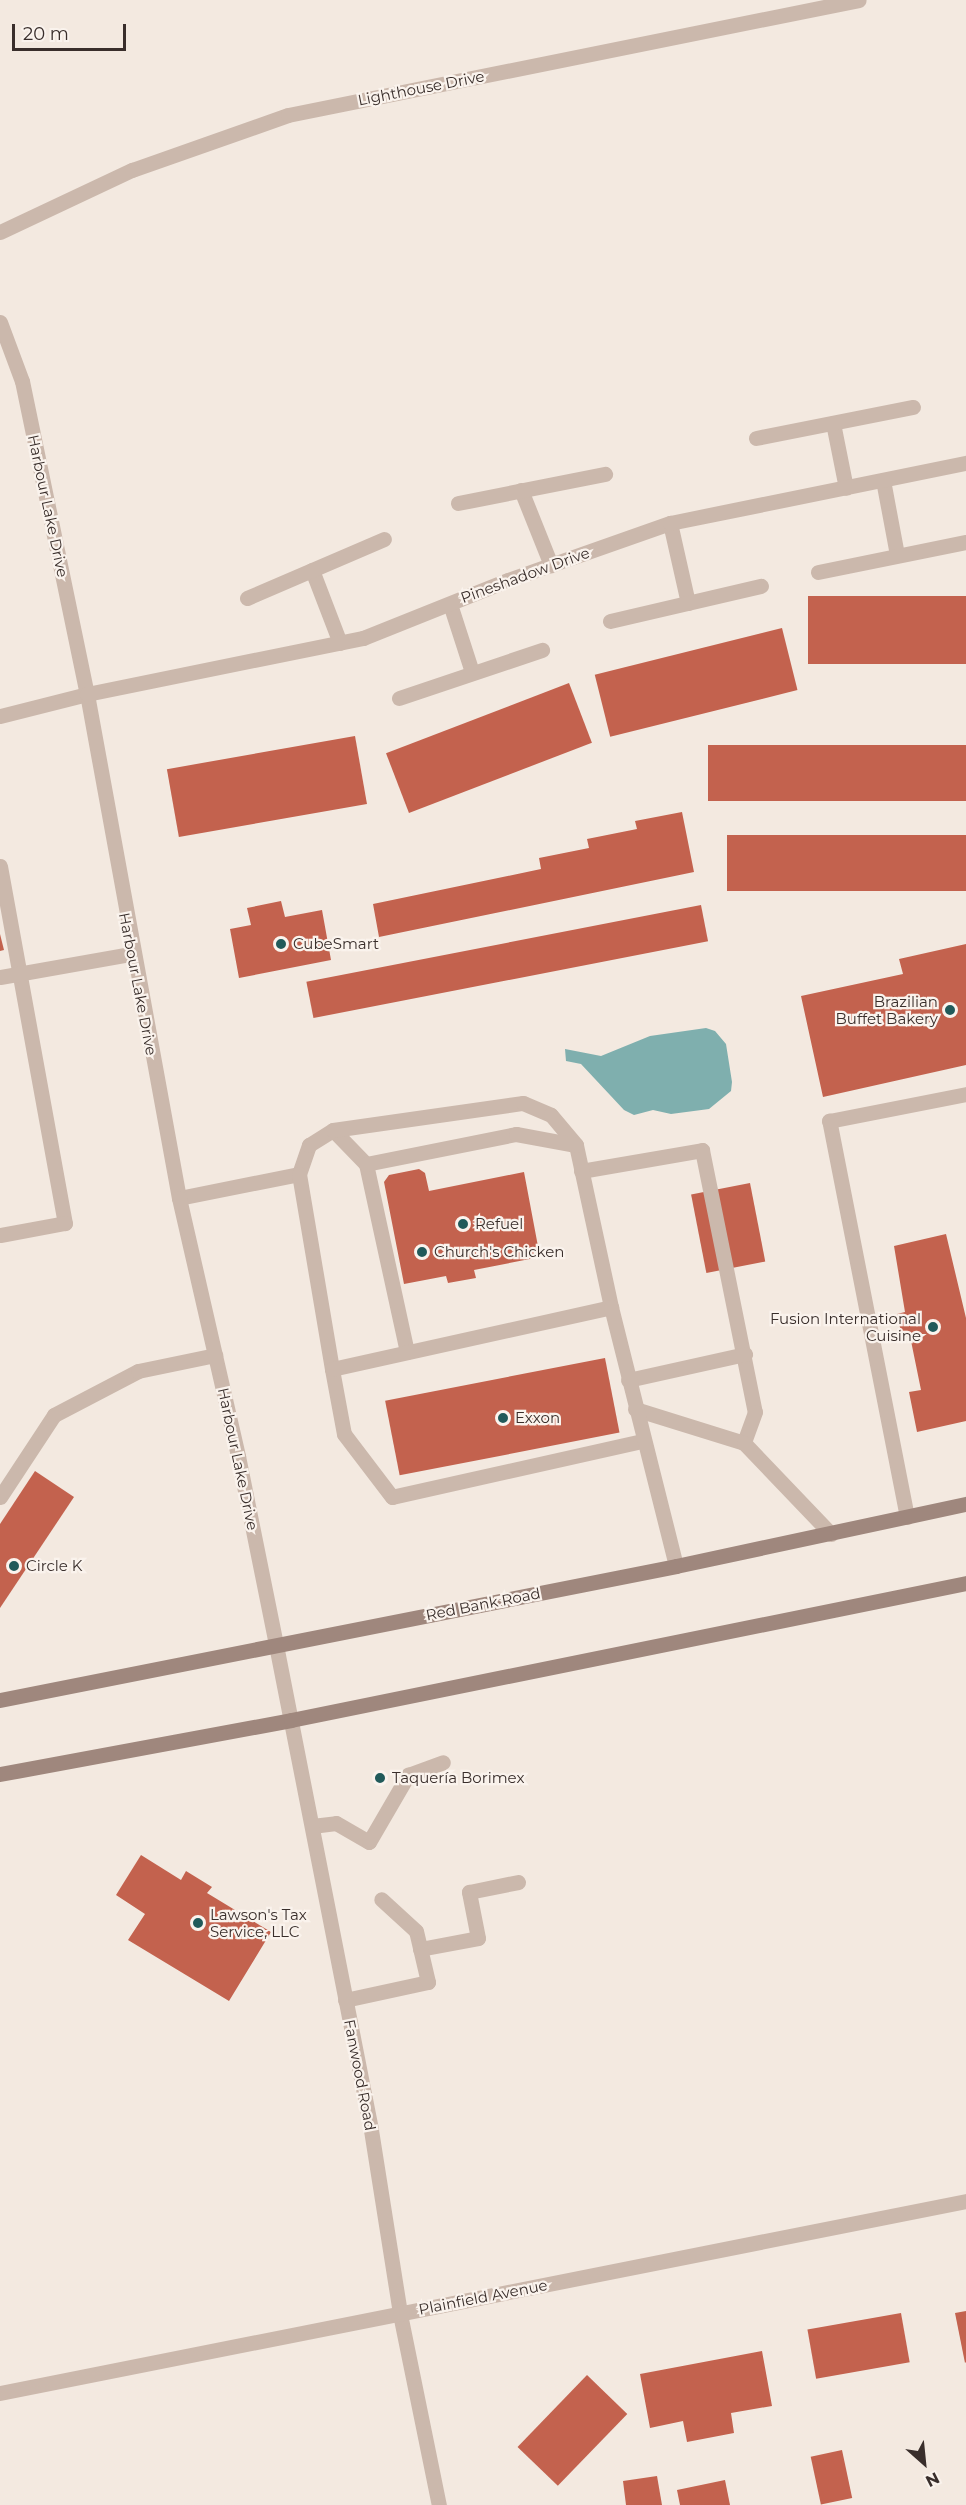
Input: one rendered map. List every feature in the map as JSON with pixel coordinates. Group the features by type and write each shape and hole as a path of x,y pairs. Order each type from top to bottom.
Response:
{"main road":[{"name":"Red Bank Road","path":"0,1700 676,1566 966,1504"},
{"path":"0,1774 291,1720 966,1583"}],"street":[{"name":"Lighthouse Drive","path":"0,232 132,171 288,115 859,0"},
{"name":"Harbour Lake Drive","path":"0,322 22,381 87,694 131,954 178,1198 215,1355 276,1645"},
{"path":"756,438 913,407"},
{"path":"833,423 846,488"},
{"name":"Pineshadow Drive","path":"0,716 87,694 363,638 550,565 670,523 966,464"},
{"path":"458,503 605,474"},
{"path":"883,480 897,555"},
{"path":"521,490 550,565"},
{"path":"670,523 688,603"},
{"path":"247,598 384,539"},
{"path":"818,572 966,542"},
{"path":"312,570 340,643"},
{"path":"610,621 761,586"},
{"path":"450,604 472,672"},
{"path":"399,698 542,650"},
{"path":"0,866 65,1223 0,1235"},
{"path":"0,978 131,954"},
{"path":"907,1516 829,1121 966,1094"},
{"path":"642,1441 392,1497 344,1434 299,1174 309,1144 333,1130 524,1104 551,1115 576,1144 642,1441 676,1566"},
{"path":"333,1130 366,1164 407,1352"},
{"path":"366,1164 516,1134 576,1144"},
{"path":"581,1171 702,1150 755,1412 744,1443"},
{"path":"178,1198 299,1174"},
{"path":"332,1369 611,1307"},
{"path":"628,1380 745,1354"},
{"path":"0,1497 54,1414 138,1371 215,1355"},
{"path":"635,1409 744,1443 831,1534"},
{"name":"Fanwood Road","path":"276,1645 371,2130 400,2314 439,2505"},
{"path":"312,1826 336,1823 369,1842 408,1775 443,1762"},
{"path":"420,1949 478,1938 469,1892 518,1882"},
{"path":"345,2000 428,1982 416,1931 381,1899"},
{"name":"Plainfield Avenue","path":"0,2393 966,2201"}],"water":[{"path":"706,1028 715,1031 726,1044 732,1082 731,1091 709,1109 671,1114 653,1110 634,1115 624,1110 581,1064 566,1061 565,1049 601,1056 650,1036"}],"building":[{"path":"808,596 966,596 966,664 808,664"},
{"path":"782,628 797,690 610,737 595,675"},
{"path":"569,683 592,743 409,813 386,753"},
{"path":"355,736 367,804 179,837 167,769"},
{"path":"708,745 966,745 966,801 708,801"},
{"path":"682,812 694,872 379,937 373,904 541,869 539,858 589,848 587,839 637,829 635,821"},
{"path":"727,835 966,835 966,891 727,891"},
{"name":"CubeSmart","path":"281,901 285,917 322,910 331,960 239,978 230,929 251,925 247,908"},
{"path":"701,905 708,941 313,1018 306,982"},
{"path":"0,934 4,950 0,951"},
{"path":"966,944 966,1065 823,1097 801,996 903,974 899,959"},
{"name":"Refuel","path":"419,1169 425,1173 429,1191 524,1172 540,1257 474,1270 476,1278 448,1283 446,1276 404,1284 384,1182 389,1175"},
{"path":"750,1183 765,1262 706,1273 691,1194"},
{"name":"Fusion International Cuisine","path":"946,1234 966,1318 966,1421 917,1432 909,1392 921,1390 910,1336 902,1337 897,1314 905,1312 894,1246"},
{"name":"Exxon","path":"605,1358 620,1433 400,1475 385,1401"},
{"name":"Circle K","path":"35,1471 74,1497 0,1608 0,1524"},
{"name":"Lawson's Tax Service, LLC","path":"141,1855 181,1880 186,1871 212,1887 207,1893 271,1932 229,2001 128,1940 145,1914 116,1895"},
{"path":"966,2311 966,2362 965,2363 955,2313"},
{"path":"901,2313 910,2362 816,2379 807,2329"},
{"path":"762,2351 772,2406 731,2413 734,2433 687,2442 683,2421 650,2428 640,2374"},
{"path":"587,2375 627,2414 558,2486 518,2447"},
{"path":"842,2450 852,2498 821,2505 811,2457"},
{"path":"657,2476 662,2505 626,2505 623,2481"},
{"path":"725,2480 730,2505 680,2505 677,2490"}],"place":[{"name":"CubeSmart","path":"281,944"},
{"name":"Brazilian Buffet Bakery","path":"950,1010"},
{"name":"Refuel","path":"463,1224"},
{"name":"Church's Chicken","path":"422,1252"},
{"name":"Fusion International Cuisine","path":"933,1327"},
{"name":"Exxon","path":"503,1418"},
{"name":"Circle K","path":"14,1566"},
{"name":"Taquería Borimex","path":"380,1778"},
{"name":"Lawson's Tax Service, LLC","path":"198,1923"}]}
